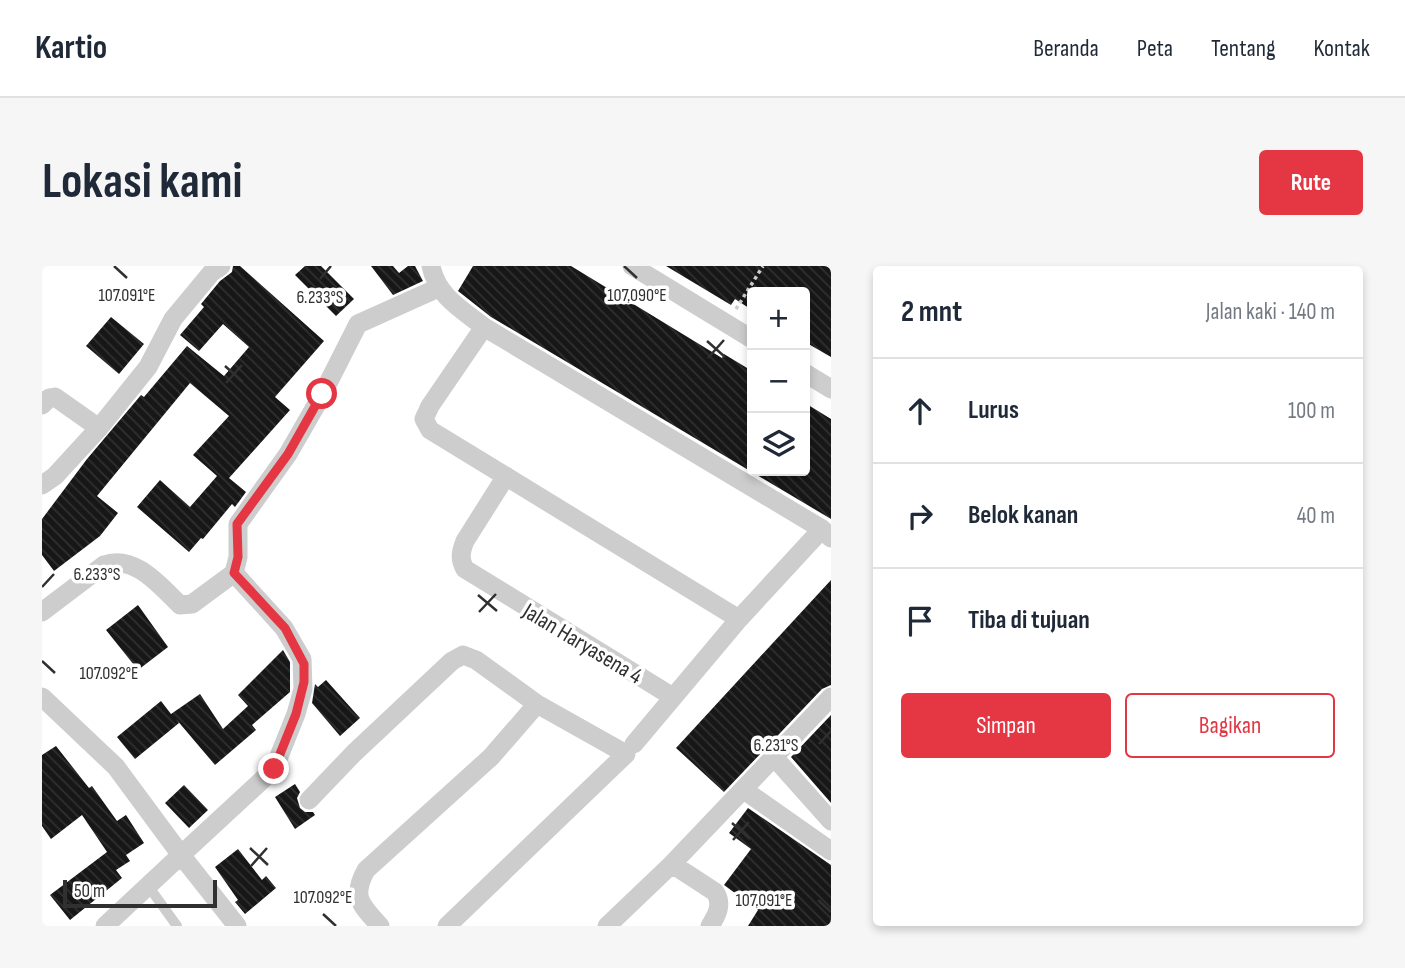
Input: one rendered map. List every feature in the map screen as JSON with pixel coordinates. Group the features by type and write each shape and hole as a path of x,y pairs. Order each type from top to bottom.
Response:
{"street":[{"path":"42,485 55,476 99,428 148,367 173,319 220,266"},
{"path":"431,266 438,288 448,300 484,327 827,533 739,619 634,744"},
{"path":"632,266 747,336"},
{"path":"42,612 104,565 111,563 134,566 180,605 185,606 192,604 234,573 238,557 237,524 288,454 358,324 438,288"},
{"path":"484,327 430,405 424,419 430,430 739,619"},
{"path":"810,376 831,389"},
{"path":"42,405 49,398 55,397 99,428"},
{"name":"Jalan Haryasena 4","path":"506,476 465,541 461,563 470,574 673,697"},
{"path":"105,926 274,769 296,714 303,689 302,659 285,628 234,573"},
{"path":"309,800 354,753 452,661 463,655 476,660 537,704 625,754 447,926"},
{"path":"42,697 116,767 237,926"},
{"path":"607,926 672,864 831,697"},
{"path":"380,926 364,908 357,895 359,883 366,870 491,757 537,704"},
{"path":"773,755 831,821"},
{"path":"744,790 831,851"},
{"path":"672,864 715,891 719,897 718,911 710,926"}],"lane":[{"path":"149,887 177,926"}],"path":[{"path":"727,323 763,266"}],"building":[{"path":"233,266 240,266 324,341 275,397 290,410 229,478 246,492 235,507 232,504 189,552 137,507 160,480 190,507 217,476 193,455 229,416 190,383 97,496 118,513 100,536 54,571 42,555 42,519 87,459 141,395 144,397 187,346 224,376 249,347 223,324 199,351 180,335 204,307 201,304 220,281 232,272"},
{"path":"305,266 321,266 354,299 336,316 295,275"},
{"path":"371,266 393,266 399,273 408,266 415,266 423,281 393,295"},
{"path":"473,266 571,266 722,358 724,354 747,368 747,469 491,317 458,291"},
{"path":"666,266 831,266 831,357 810,345 810,287 747,287 747,307 735,299 731,305"},
{"path":"111,317 144,344 119,374 86,346"},
{"path":"810,406 831,419 831,519 759,476 810,476"},
{"path":"831,580 831,685 822,689 724,792 676,748"},
{"path":"138,605 168,647 138,670 106,630"},
{"path":"283,650 290,662 290,692 252,725 256,730 215,765 176,719 179,723 135,759 117,737 161,701 171,714 200,694 223,729 248,706 238,695"},
{"path":"326,680 360,718 340,736 312,703 315,684 318,687"},
{"path":"831,715 831,803 791,757"},
{"path":"56,746 89,788 92,786 117,821 126,815 144,843 126,855 130,861 116,870 122,878 70,920 50,895 107,852 82,815 51,839 42,826 42,755"},
{"path":"295,784 300,792 297,798 300,808 315,815 295,829 275,797"},
{"path":"184,785 208,810 189,828 165,803"},
{"path":"748,808 831,865 831,926 748,926 758,910 724,885 751,849 729,833"},
{"path":"238,849 262,880 266,876 276,888 245,914 215,867"}],"route":[{"path":"274,769 296,714 304,682 304,664 285,628 236,578 234,564 238,557 237,524 288,454 322,394"}]}
